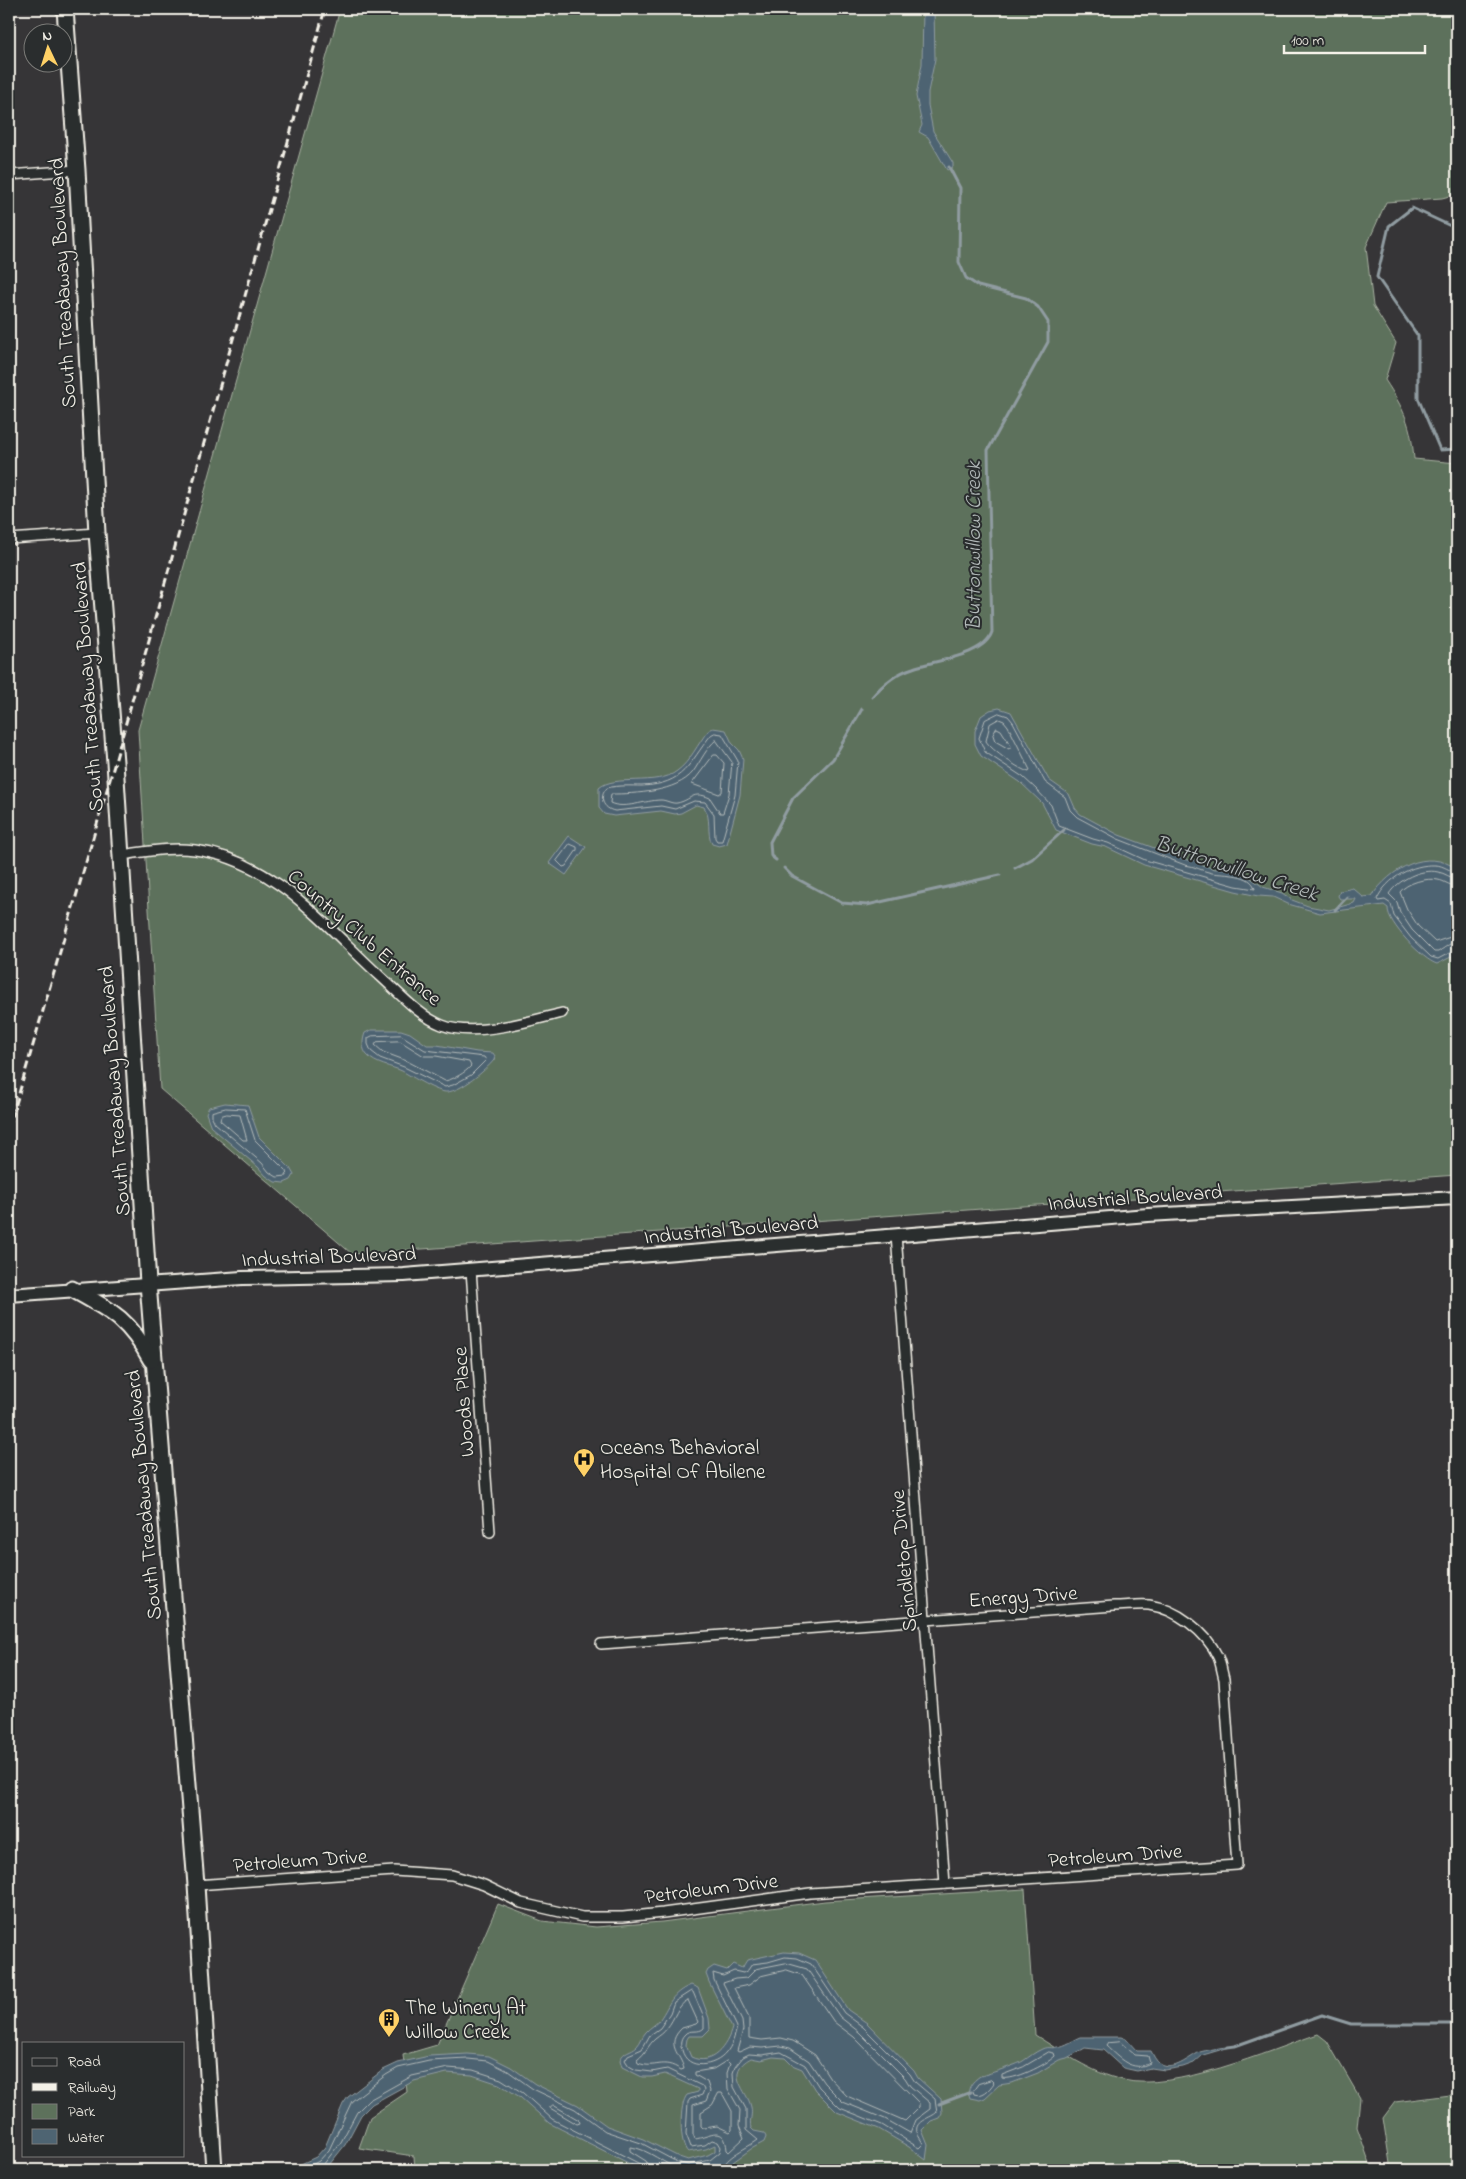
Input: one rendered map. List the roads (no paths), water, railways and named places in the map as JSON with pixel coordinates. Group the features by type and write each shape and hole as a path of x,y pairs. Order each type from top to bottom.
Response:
{"main road":[{"name":"South Treadaway Boulevard","path":"65,9 77,170 97,533 115,762 148,1284 196,1885 214,2164"},
{"name":"Industrial Boulevard","path":"9,1295 148,1284 288,1277 395,1276 1148,1215 1457,1198"},
{"path":"72,1290 113,1312 138,1337 154,1367"}],"street":[{"path":"9,175 77,170"},
{"path":"9,539 97,533"},
{"name":"Country Club Entrance","path":"120,855 165,849 194,850 219,854 252,867 285,888 396,990 425,1015 443,1025 459,1029 477,1029 529,1021 562,1013"},
{"name":"Spindletop Drive","path":"896,1235 945,1884"},
{"name":"Woods Place","path":"471,1270 490,1532"},
{"name":"Energy Drive","path":"601,1644 1148,1605 1168,1610 1187,1621 1202,1634 1217,1656 1224,1679 1237,1865"},
{"name":"Petroleum Drive","path":"196,1885 394,1871 424,1872 452,1875 484,1885 521,1903 582,1917 623,1917 810,1893 1237,1865"}],"water":[{"path":"923,9 934,9 935,59 928,92 928,105 933,131 953,163 953,167 947,170 928,137 919,132 922,125 916,96 922,64"},
{"path":"999,708 1011,712 1049,780 1069,794 1080,814 1119,835 1187,860 1195,860 1202,865 1215,869 1222,868 1244,873 1263,887 1282,893 1292,900 1308,906 1329,910 1354,903 1356,899 1340,899 1338,896 1340,891 1353,888 1363,897 1372,896 1389,877 1399,870 1410,864 1422,861 1434,860 1457,869 1457,954 1437,964 1423,956 1399,931 1389,915 1388,908 1384,905 1320,913 1288,904 1273,897 1235,891 1144,865 1106,847 1092,844 1056,830 1042,803 1020,782 981,756 975,744 975,731 981,716 990,710"},
{"path":"713,728 726,730 743,759 740,795 727,844 719,846 712,844 709,835 708,816 704,807 696,805 675,814 661,811 614,816 604,814 599,808 599,788 615,782 647,780 669,776 686,763 708,731"},
{"path":"569,836 586,847 566,875 549,863"},
{"path":"371,1030 401,1030 410,1033 427,1045 493,1053 495,1056 494,1060 472,1080 453,1091 443,1092 424,1084 402,1071 379,1063 367,1055 363,1048 363,1042 365,1033"},
{"path":"225,1103 248,1105 259,1137 290,1168 294,1175 291,1180 284,1183 275,1182 211,1127 206,1113 209,1107"},
{"path":"784,1952 799,1953 815,1960 848,2010 867,2023 914,2071 918,2078 941,2099 942,2113 939,2118 931,2121 922,2130 928,2145 926,2160 879,2129 837,2112 815,2090 802,2069 792,2065 785,2058 773,2057 761,2060 751,2058 743,2064 738,2076 751,2107 751,2128 754,2131 764,2133 766,2137 764,2142 722,2170 642,2170 549,2123 520,2097 499,2084 472,2075 447,2073 414,2081 372,2104 361,2115 345,2145 325,2170 288,2170 316,2157 325,2147 343,2104 348,2097 383,2070 398,2063 429,2056 468,2054 489,2056 511,2067 535,2084 578,2105 607,2126 643,2139 679,2157 688,2160 708,2155 715,2151 715,2145 706,2149 688,2152 683,2141 681,2115 684,2100 687,2095 698,2092 698,2089 665,2074 642,2077 622,2067 620,2060 624,2054 640,2043 648,2030 664,2013 675,1995 691,1985 698,1988 709,2018 710,2029 703,2036 689,2036 686,2045 691,2057 706,2059 712,2057 722,2048 732,2028 709,1982 706,1974 708,1970 714,1966 727,1970 733,1964 742,1968 747,1960"},
{"path":"1081,2037 1121,2037 1126,2039 1137,2051 1151,2051 1160,2064 1170,2067 1200,2052 1230,2047 1203,2055 1194,2063 1183,2067 1165,2070 1151,2068 1137,2071 1123,2068 1103,2050 1085,2048 1067,2058 1059,2060 1038,2073 1012,2083 999,2085 985,2098 980,2100 970,2098 970,2086 980,2076 1020,2063 1044,2048 1060,2046"}],"waterway":[{"name":"Buttonwillow Creek","path":"872,697 886,683 901,673 958,656 980,647 992,632 988,450 1048,342 1048,322 1038,307 1026,298 978,286 966,278 959,262 960,188 949,167"},
{"path":"1457,229 1412,208 1389,226 1377,277 1418,336 1418,398 1440,450 1457,449"},
{"name":"Buttonwillow Creek","path":"776,860 771,856 770,842 793,798 833,759 862,709"},
{"name":"Buttonwillow Creek","path":"1015,868 1032,859 1064,830"},
{"name":"Buttonwillow Creek","path":"784,868 792,876 842,903 867,905 1000,875"},
{"name":"Buttonwillow Creek","path":"1335,910 1347,897"},
{"name":"Buttonwillow Creek","path":"1227,2047 1235,2046 1322,2015 1351,2024 1457,2024"},
{"name":"Buttonwillow Creek","path":"939,2104 971,2092"}],"railway":[{"path":"9,1128 115,762 325,9"}],"place":[{"name":"Oceans Behavioral Hospital Of Abilene","path":"584,1478"},
{"name":"The Winery At Willow Creek","path":"389,2038"}]}
